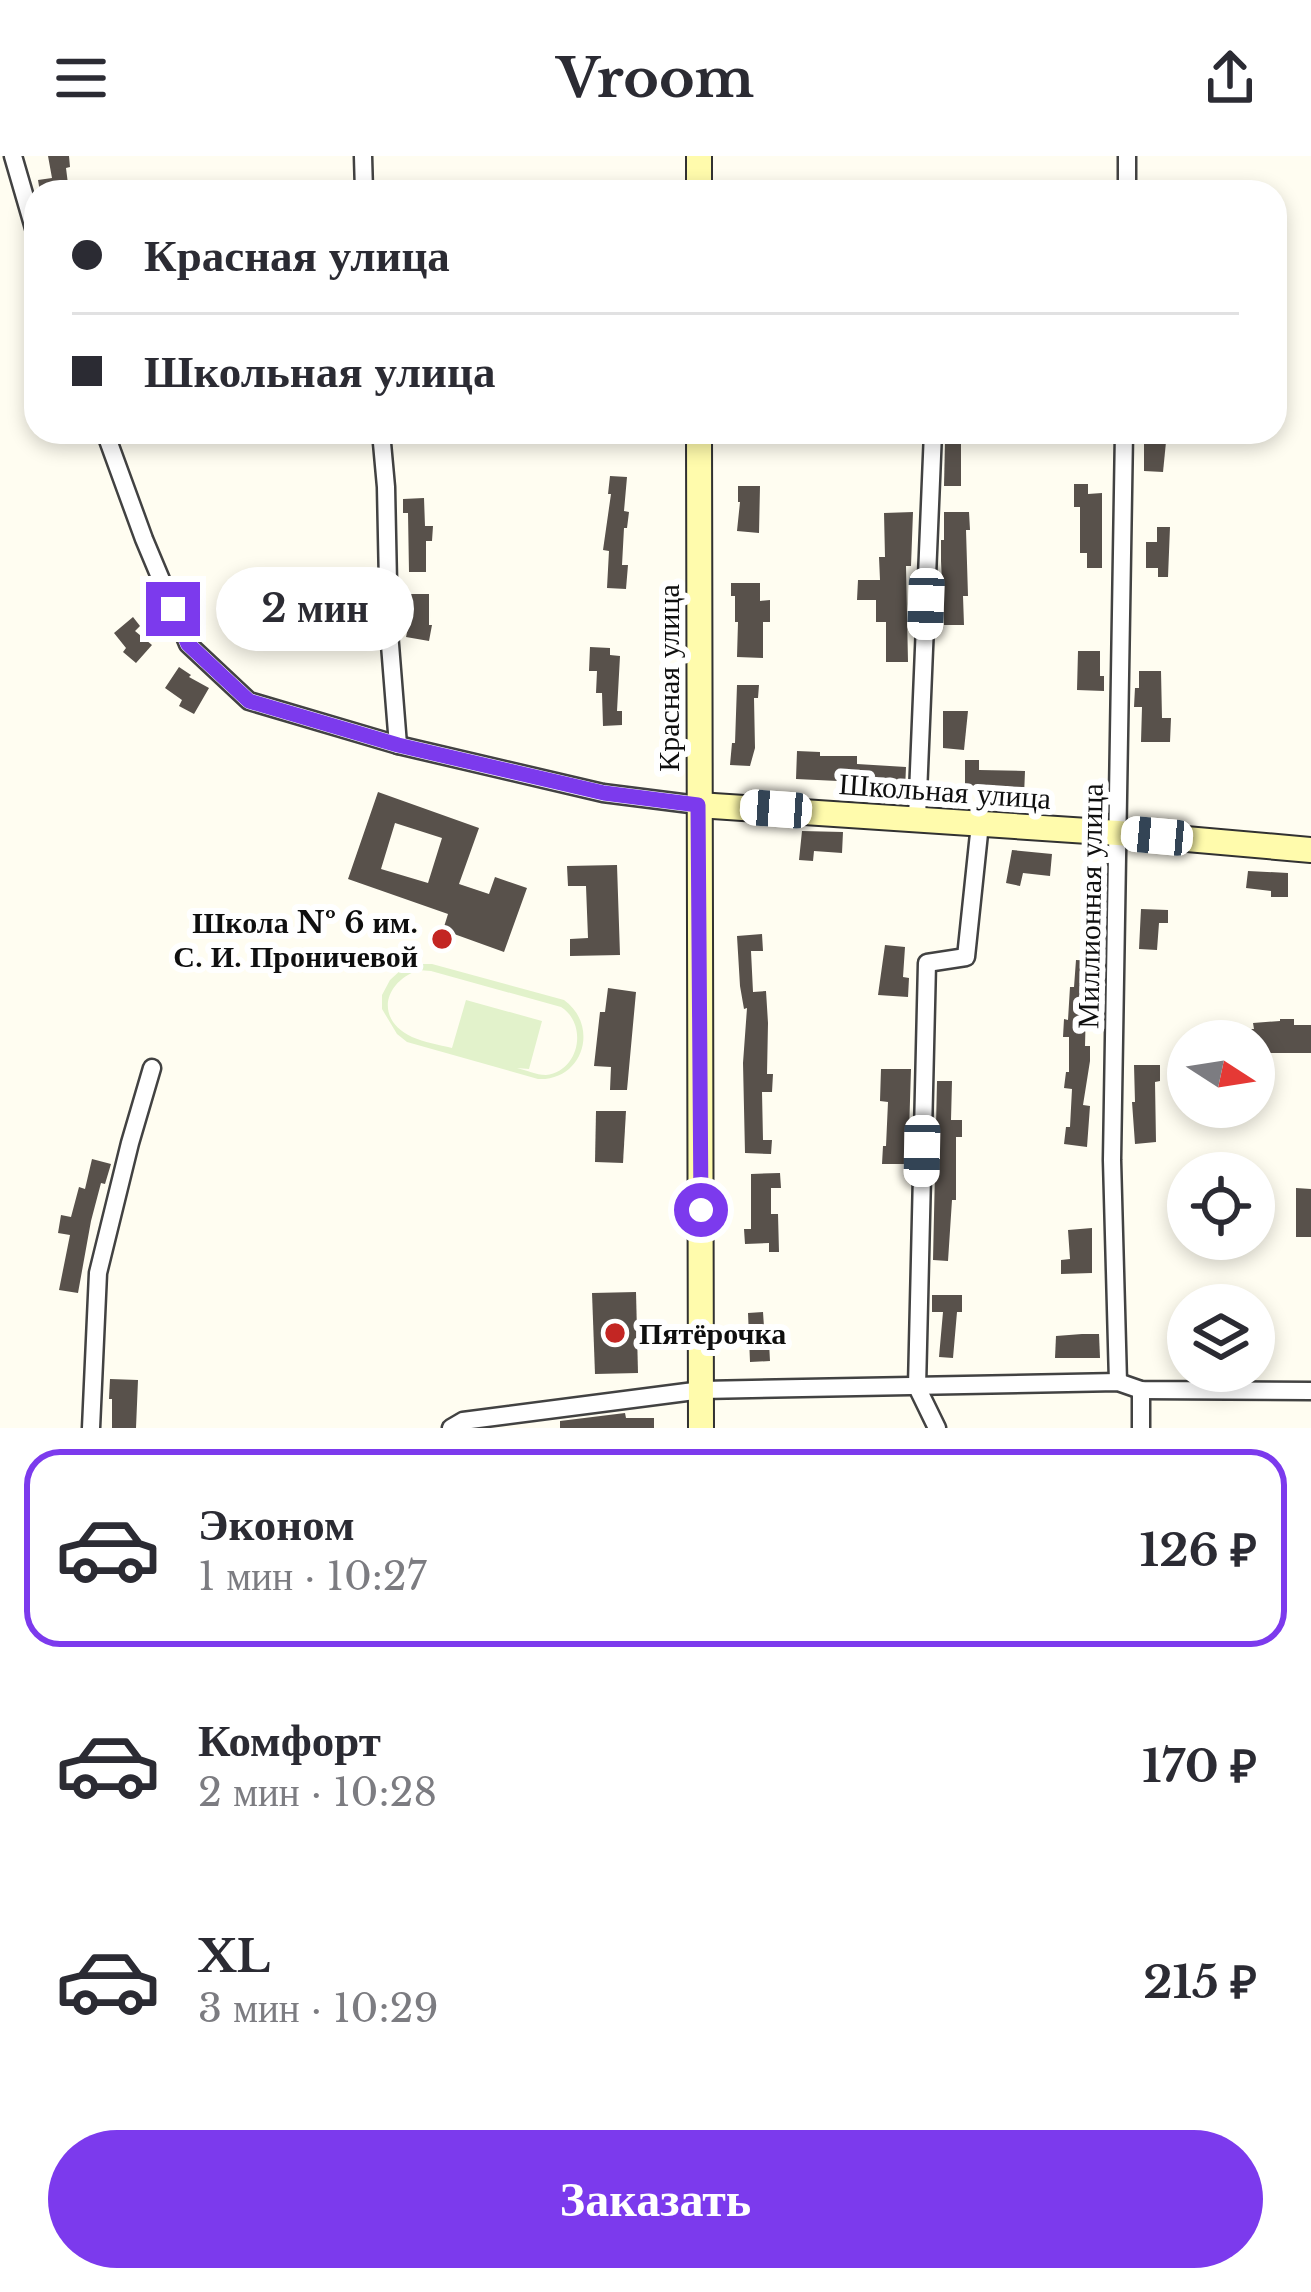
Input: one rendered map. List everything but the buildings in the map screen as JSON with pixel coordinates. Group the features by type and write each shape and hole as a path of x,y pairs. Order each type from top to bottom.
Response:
{"main road":[{"name":"Красная улица","path":"699,444 701,1428"},
{"name":"Школьная улица","path":"698,805 1311,850"}],"street":[{"path":"13,156 24,194"},
{"name":"Школьная улица","path":"109,444 188,644 249,701 398,745 604,793 698,805"},
{"path":"382,444 398,745"},
{"path":"917,818 933,444"},
{"name":"Миллионная улица","path":"1118,1382 1112,1160 1124,444"},
{"path":"937,1428 917,1387 927,963 966,957 980,824"},
{"path":"91,1428 98,1273 152,1068"},
{"path":"451,1428 464,1421 702,1390 1118,1382 1141,1390 1311,1391"},
{"path":"1141,1390 1141,1428"}],"green space":[{"path":"432,964 564,1000 581,1024 581,1050 566,1071 538,1079 407,1042 382,1009 382,995 402,969","holes":["431,971 561,1007 575,1024 573,1056 558,1072 546,1075 517,1068 529,1069 542,1021 466,1000 452,1048 400,1030 389,1012 391,993 406,976"]}],"place":[{"name":"Школа № 6 им. С. И. Проничевой","path":"442,939"},
{"name":"Пятёрочка","path":"615,1333"}],"route":[{"path":"173,609 188,644 249,701 398,745 604,793 698,805 701,1210"}]}
